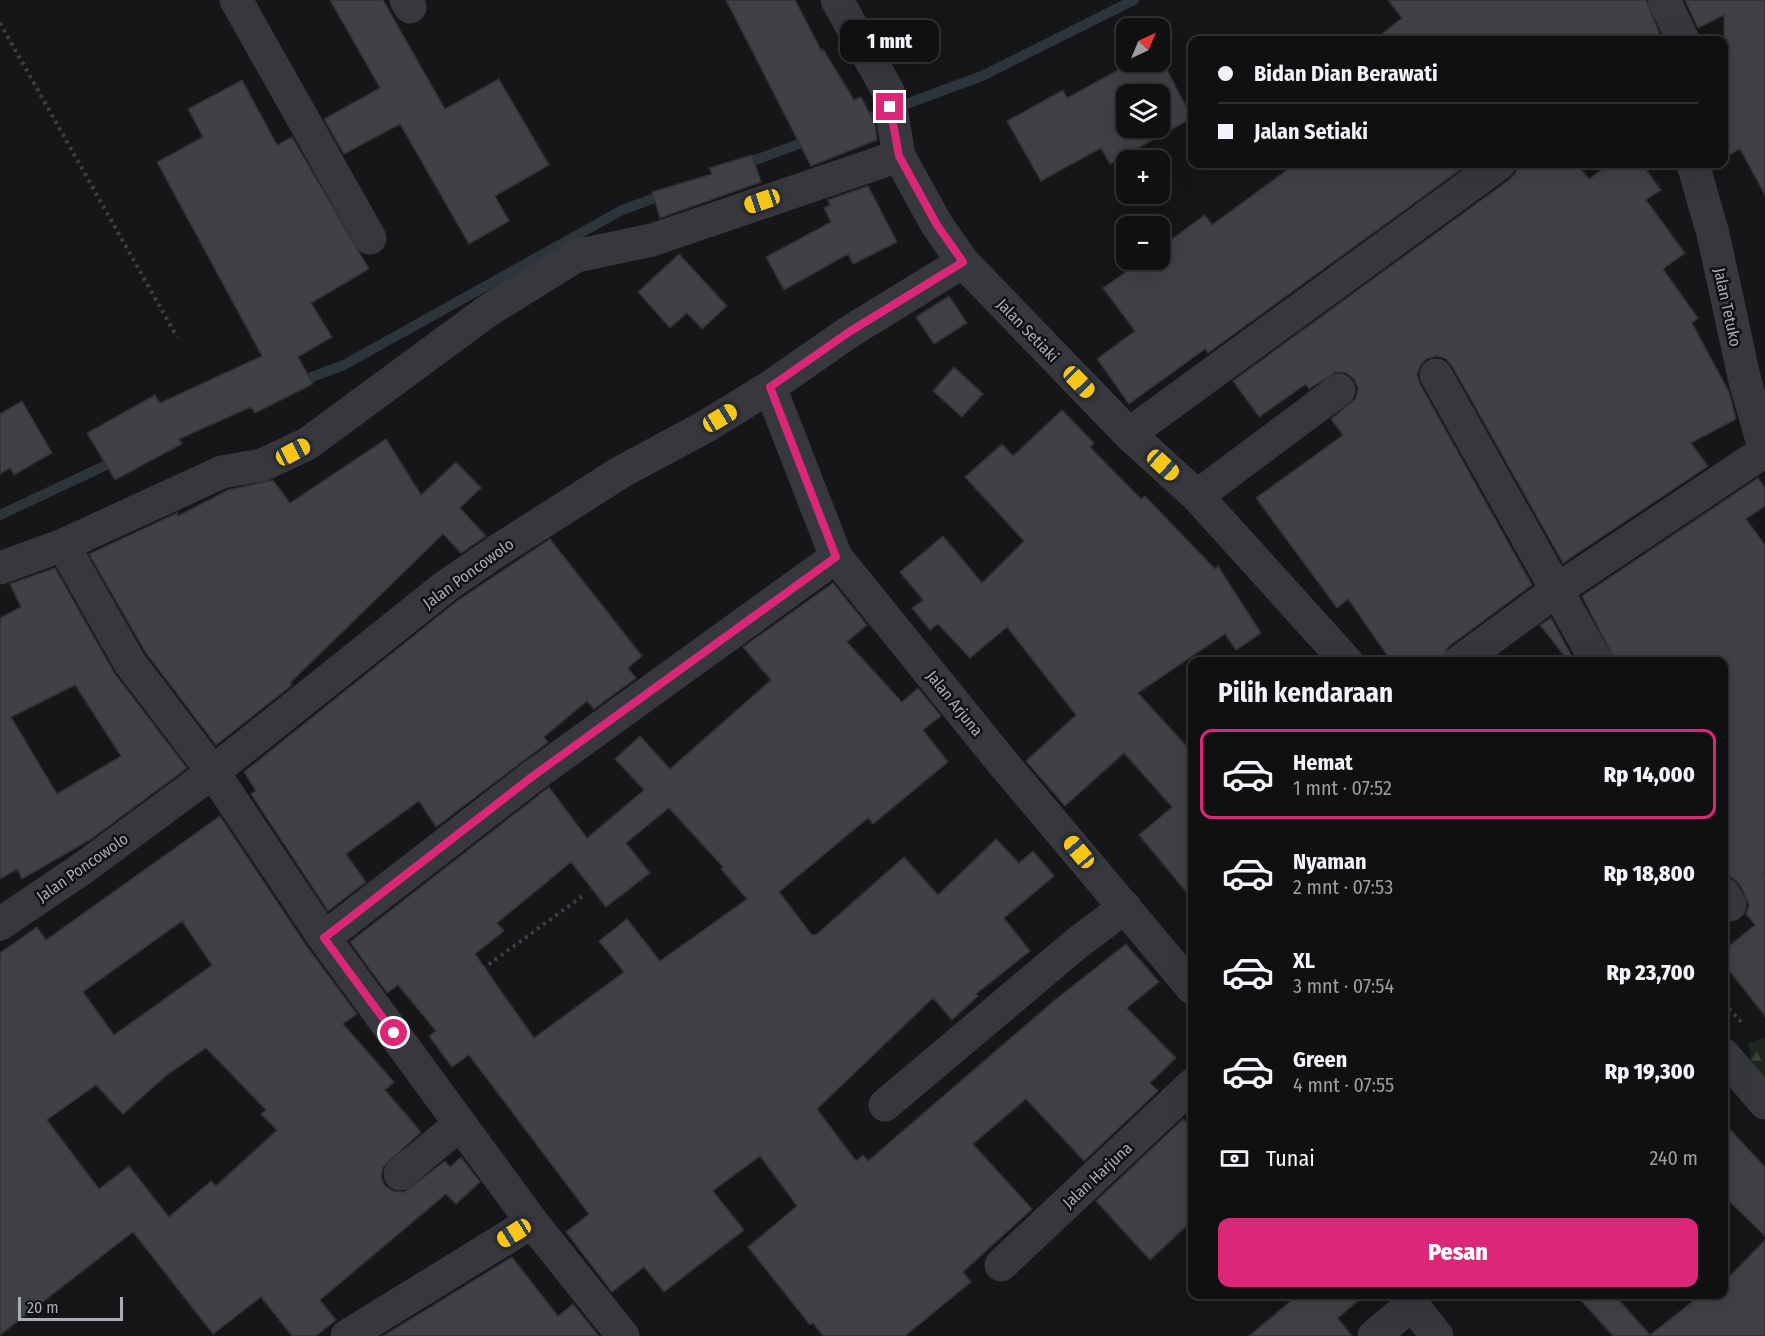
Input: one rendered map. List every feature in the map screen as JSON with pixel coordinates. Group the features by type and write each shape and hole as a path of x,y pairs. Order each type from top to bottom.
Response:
{"street":[{"path":"236,0 370,238"},
{"name":"Jalan Setiaki","path":"837,0 890,107 899,156 937,225 963,262 1129,434 1197,496 1342,657"},
{"path":"1664,0 1681,36"},
{"path":"0,568 63,545 222,472 262,465 307,444 489,310 576,256 652,240 899,156"},
{"path":"1129,434 1494,168"},
{"name":"Jalan Tetuko","path":"1695,168 1713,234 1742,370 1765,451"},
{"name":"Jalan Poncowolo","path":"0,924 83,868 213,772 455,580 552,514 770,387 849,332 963,262"},
{"path":"1436,375 1594,657"},
{"name":"Jalan Arjuna","path":"770,387 836,557 1002,762 1188,983"},
{"path":"1197,496 1338,390"},
{"path":"1466,657 1557,590 1765,451"},
{"path":"63,545 130,663 213,772 324,938 532,1222 623,1336"},
{"path":"324,938 533,776 836,557"},
{"path":"885,1105 1076,944 1125,907"},
{"path":"1728,1060 1765,1103"},
{"name":"Jalan Harjuna","path":"1001,1265 1188,1089"},
{"path":"400,1174 460,1125"},
{"path":"347,1336 532,1222"},
{"path":"1374,1336 1408,1300 1437,1336"}],"path":[{"path":"0,23 177,337"},
{"path":"394,1033 584,895"},
{"path":"1728,1007 1743,1024"}],"green space":[{"path":"1765,1038 1765,1101 1729,1065 1751,1058 1748,1043"}],"building":[{"path":"330,0 383,0 445,109 499,79 549,165 495,196 509,221 469,244 400,124 344,154 324,119 380,88"},
{"path":"726,0 795,0 821,50 823,49 854,100 861,97 875,124 877,140 811,166"},
{"path":"1388,0 1646,0 1660,36 1379,36 1402,18"},
{"path":"1685,0 1765,0 1765,195 1740,149 1728,156 1728,36 1724,36 1724,15 1698,28"},
{"path":"1116,71 1168,72 1188,110 1188,120 1170,130 1170,84 1116,84 1116,138 1156,138 1135,150 1116,150 1116,161 1110,164 1101,148 1041,181 1007,121 1063,90 1067,98"},
{"path":"242,80 277,145 292,137 369,269 311,303 332,337 298,357 313,384 255,413 251,407 179,439 182,444 115,480 87,433 155,395 160,403 262,356 157,162 203,137 188,109"},
{"path":"752,155 761,182 660,218 652,192 712,174 709,168"},
{"path":"1290,168 1462,168 1208,353 1205,349 1129,404 1097,359 1135,331 1103,288 1129,270 1170,270 1170,241 1205,215 1212,225"},
{"path":"1516,168 1580,168 1589,179 1604,168 1645,168 1661,190 1646,200 1685,253 1663,269 1698,318 1692,323 1729,392 1736,419 1691,443 1708,466 1563,563 1452,366 1446,359 1437,356 1426,359 1417,374 1420,384 1532,585 1448,647 1443,657 1389,657 1348,599 1337,608 1256,498 1343,435 1331,419 1356,398 1358,388 1354,379 1346,373 1336,372 1309,389 1306,384 1259,417 1233,381 1510,179"},
{"path":"868,186 897,242 853,264 848,254 784,290 766,257 831,222 824,208 830,205 828,200"},
{"path":"679,254 727,306 702,329 687,313 670,328 638,292"},
{"path":"949,296 967,323 934,344 916,317"},
{"path":"954,367 983,394 962,417 933,391"},
{"path":"22,401 52,453 14,475 10,468 0,474 0,414"},
{"path":"1062,410 1094,443 1090,447 1141,499 1145,496 1215,569 1218,566 1261,633 1236,650 1225,634 1138,693 1188,748 1188,894 1139,835 1172,807 1124,753 1065,806 1026,761 1076,715 1007,627 970,658 938,624 930,630 912,608 923,600 900,572 943,536 982,583 1024,541 965,477 1002,444 1013,456"},
{"path":"386,439 421,495 456,462 481,488 460,508 486,536 461,553 443,534 290,683 292,685 216,745 146,653 89,554 177,513 178,516 228,490 273,480 290,503"},
{"path":"1758,478 1765,488 1765,506 1746,519 1765,545 1765,1016 1728,969 1728,947 1755,925 1746,914 1749,905 1740,885 1728,876 1728,657 1613,657 1582,596"},
{"path":"550,539 642,656 628,668 636,678 594,709 587,701 544,737 548,742 436,827 419,801 346,854 366,882 328,911 251,794 256,791 244,772 457,601"},
{"path":"55,568 115,674 187,768 91,839 22,879 17,869 0,879 0,618 21,607 10,584","holes":["75,685 121,756 57,794 11,717"]},
{"path":"833,583 867,625 847,642 902,702 918,688 941,716 923,730 948,762 873,824 868,818 779,892 812,935 817,934 904,857 938,895 996,839 1019,863 1033,851 1054,876 1004,918 1030,951 976,994 978,996 952,1020 933,998 817,1109 856,1161 863,1155 868,1161 1055,1000 1126,944 1159,982 1127,1008 1176,1058 1150,1083 1158,1091 1084,1161 1026,1099 973,1144 1032,1209 963,1272 971,1282 905,1336 823,1336 813,1323 810,1325 748,1247 797,1206 760,1156 713,1191 744,1230 664,1292 644,1267 612,1292 566,1232 589,1214 469,1055 452,1067 429,1036 436,1031 398,985 387,993 350,942 549,787 587,838 644,790 615,759 640,736 670,769 771,680 743,647","holes":["669,808 723,867 721,869 747,899 660,961 627,919 599,941 624,972 534,1038 475,954 504,931 497,923 571,862 606,907 650,873 626,843"]},
{"path":"1551,618 1572,657 1565,657 1540,625"},
{"path":"220,816 308,948 357,1014 343,1024 394,1082 385,1090 421,1132 383,1167 381,1177 385,1186 393,1191 404,1192 445,1161 450,1167 461,1157 480,1182 456,1204 446,1194 320,1300 336,1320 316,1336 292,1336 261,1297 213,1334 133,1232 0,1335 0,953 37,927 46,940","holes":["182,921 212,965 114,1035 83,992","206,1048 266,1110 261,1114 277,1130 216,1186 211,1181 169,1217 129,1166 99,1189 47,1120 96,1085 123,1114 167,1075"]},
{"path":"1183,1119 1188,1125 1188,1225 1150,1260 1096,1201"},
{"path":"1728,1127 1765,1167 1765,1236 1728,1200"},
{"path":"1765,1240 1765,1336 1613,1336 1580,1299 1618,1299 1650,1335 1696,1299 1728,1299 1728,1278"},
{"path":"512,1257 558,1316 573,1304 599,1336 383,1336"},
{"path":"1293,1299 1360,1299 1338,1318 1352,1336 1249,1336"}],"waterway":[{"path":"860,121 982,76 1134,0"},
{"path":"742,165 812,139"},
{"path":"298,382 344,365 622,210 666,194"},
{"path":"0,515 119,459"}],"route":[{"path":"394,1033 324,938 533,776 836,557 770,387 849,332 963,262 937,225 899,156 890,107"}]}
